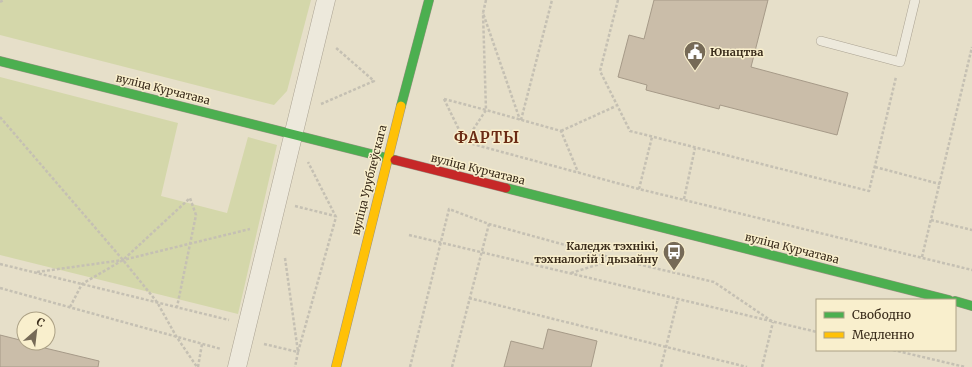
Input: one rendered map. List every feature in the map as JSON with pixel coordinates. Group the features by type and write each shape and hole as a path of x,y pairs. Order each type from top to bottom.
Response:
{"main road":[{"name":"вуліца Урублеўскага","path":"336,367 387,157 429,0"},
{"name":"вуліца Курчатава","path":"0,61 387,157 945,299"},
{"path":"956,301 972,306"}],"street":[{"path":"242,346 326,0"}],"lane":[{"path":"821,41 900,62 915,0"}],"path":[{"path":"0,2 4,0"},
{"path":"466,142 486,110 483,13 486,0"},
{"path":"521,120 552,0"},
{"path":"618,0 600,71 616,106 630,131 869,191 900,62"},
{"path":"483,13 521,120"},
{"path":"298,114 374,81 318,32"},
{"path":"922,257 972,47"},
{"path":"616,106 561,131 444,99 466,142 639,188 972,270"},
{"path":"0,117 123,260 157,302 176,336 198,367"},
{"path":"561,131 578,172"},
{"path":"639,188 652,137"},
{"path":"684,199 695,148"},
{"path":"295,367 336,216 308,161"},
{"path":"875,167 940,184"},
{"path":"70,307 82,284 123,260 190,198 196,215 177,307"},
{"path":"278,202 336,216"},
{"path":"410,367 448,209 489,224 616,259 714,282 773,322"},
{"path":"931,220 972,230"},
{"path":"35,272 123,260 272,224"},
{"path":"452,367 480,253 489,224"},
{"path":"409,235 816,332"},
{"path":"285,257 298,352"},
{"path":"569,273 616,259"},
{"path":"0,264 177,307 242,346"},
{"path":"0,288 202,344 242,346 298,352"},
{"path":"469,298 747,367"},
{"path":"661,367 678,299"},
{"path":"762,367 773,322"},
{"path":"198,367 202,344"},
{"path":"897,351 965,367"}],"green space":[{"path":"0,0 311,0 287,91 274,105 0,35"},
{"path":"0,77 178,123 161,196 227,213 248,137 277,145 238,314 0,255"}],"building":[{"name":"Юнацтва","path":"654,0 768,0 751,67 848,93 837,135 720,105 719,109 646,90 647,85 618,77 629,35 644,39"},
{"path":"548,329 597,341 591,367 504,367 511,341 543,349"},
{"path":"0,335 16,339 16,351 56,351 99,361 98,367 0,367"}],"traffic: fast":[{"path":"401,106 429,0"},
{"path":"0,61 395,160"},
{"path":"506,188 945,299"},
{"path":"956,301 972,306"}],"traffic: slow":[{"path":"336,367 401,106"}],"traffic: jam":[{"path":"395,160 506,188"}],"place":[{"name":"Юнацтва","path":"695,72"},
{"name":"Каледж тэхнікі, тэхналогій і дызайну","path":"674,272"}],"district":[{"name":"ФАРТЫ","path":"487,137"}]}
